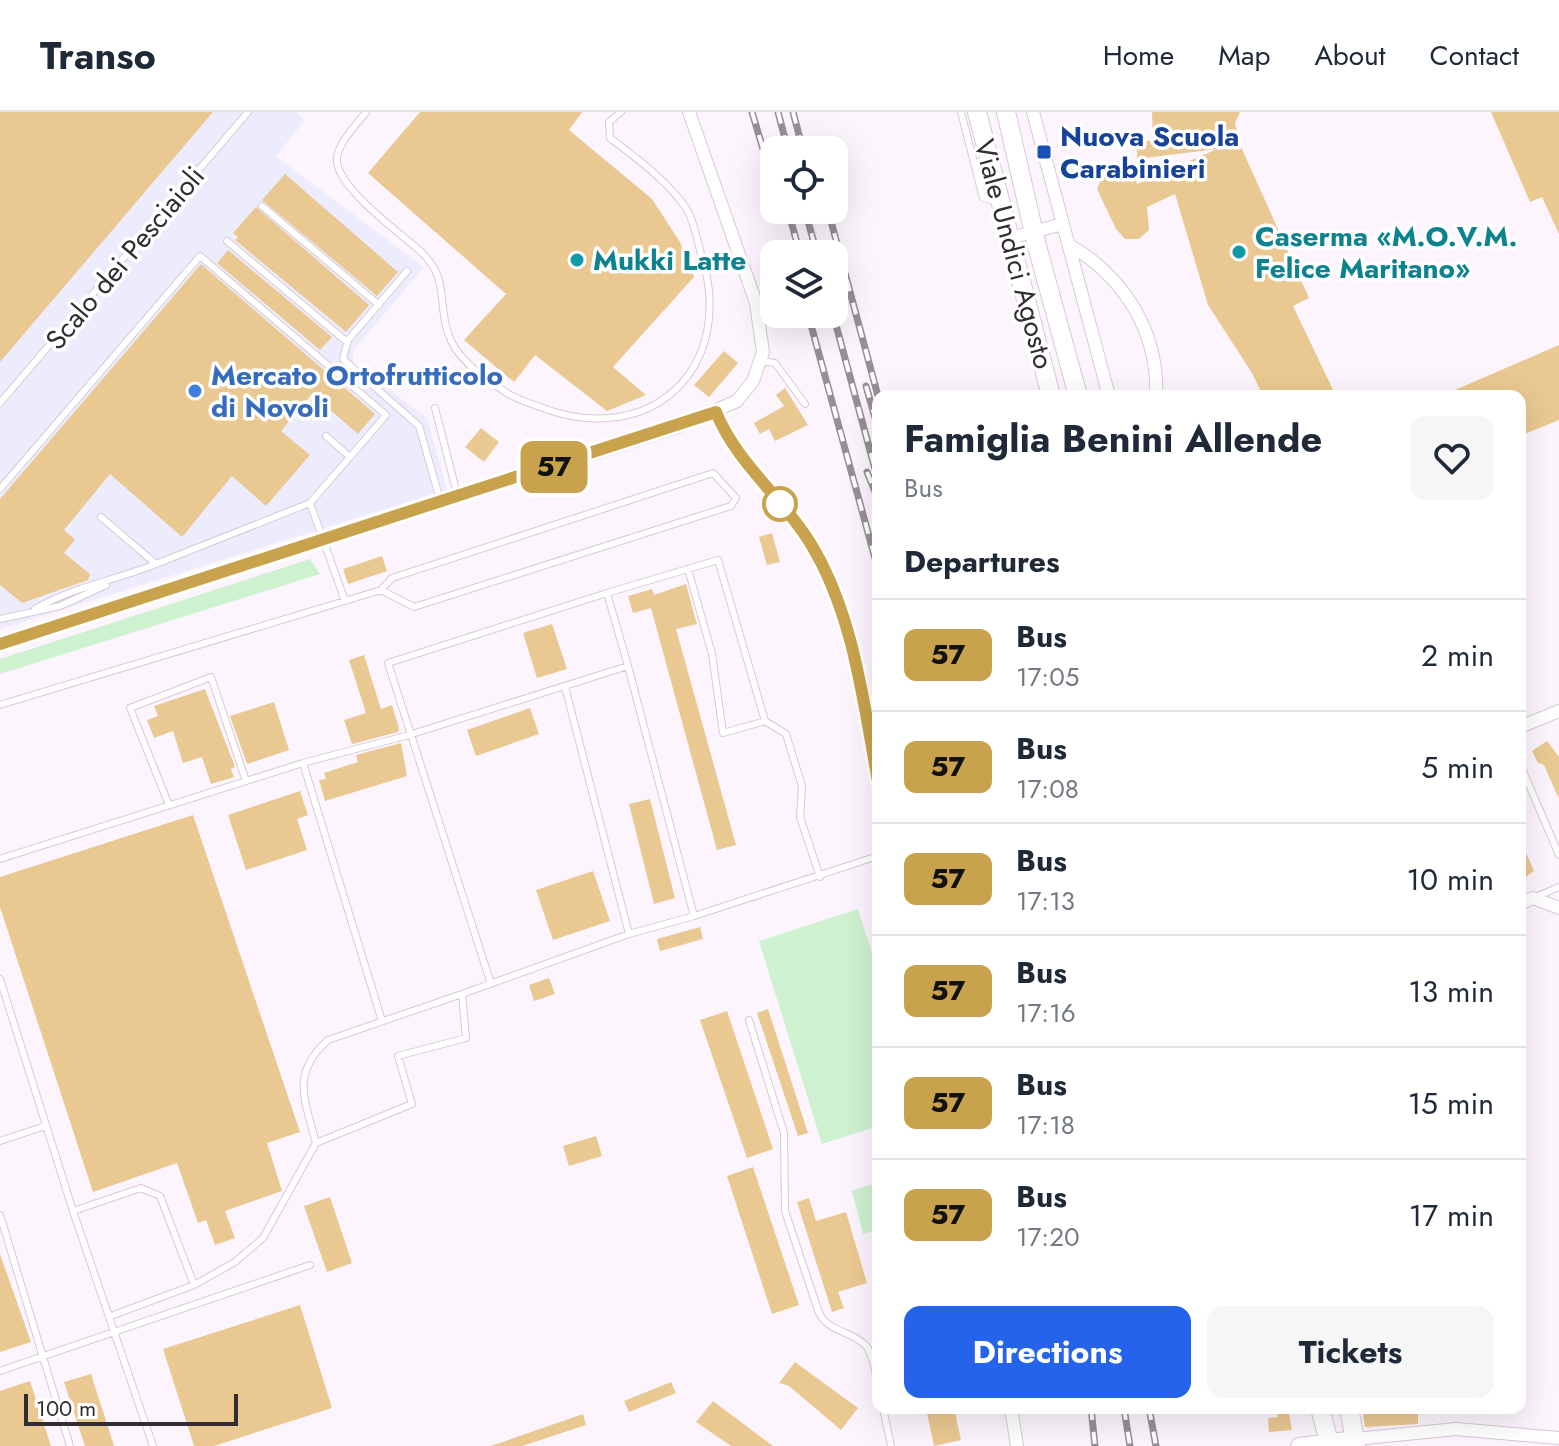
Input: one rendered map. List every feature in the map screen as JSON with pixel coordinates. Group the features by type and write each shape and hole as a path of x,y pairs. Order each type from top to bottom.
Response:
{"main road":[{"name":"Viale Undici Agosto","path":"977,112 1049,390"},
{"name":"Viale Undici Agosto","path":"1006,112 1076,390"},
{"path":"1320,1414 1317,1445 1355,1442 1350,1414"}],"street":[{"path":"0,644 326,541 716,412 747,392 761,361 762,339 756,303 689,112"},
{"path":"1033,112 1107,390"},
{"path":"1010,238 1063,224"},
{"path":"1069,245 1102,269 1131,301 1151,349 1155,390"},
{"path":"716,412 734,448 810,543 829,581 850,640 872,751"},
{"path":"1526,725 1559,711"},
{"path":"1526,901 1533,898 1559,908"},
{"path":"1012,1414 1017,1446"},
{"path":"1355,1442 1456,1429 1559,1438"}],"lane":[{"name":"Scalo dei Pesciaioli","path":"0,403 248,112"},
{"path":"366,112 337,153 337,168 353,191 435,266 444,293 448,333 460,357 509,395 556,413 600,421 635,415 689,375 709,332 711,304 703,260 687,209 610,138 609,122 621,112"},
{"path":"961,112 983,198 1001,203"},
{"path":"262,206 379,305"},
{"path":"227,241 347,342"},
{"path":"0,489 200,256 386,415 310,503 109,583 75,600 0,619"},
{"path":"407,271 347,342 343,359 419,426 441,503"},
{"path":"761,361 775,363 805,404"},
{"path":"435,408 458,498"},
{"path":"326,436 350,457"},
{"path":"0,705 381,590 392,578 713,473 736,498 731,506 414,607 381,590"},
{"path":"310,503 345,601"},
{"path":"101,517 156,564"},
{"path":"491,984 388,663 718,560 765,721 786,734 802,786 800,817 820,877"},
{"path":"688,569 712,654 723,733 765,721"},
{"path":"607,593 694,916"},
{"path":"0,859 303,763 409,735 628,666"},
{"path":"169,805 130,708 211,677 246,781"},
{"path":"565,687 629,934"},
{"path":"303,763 382,1021"},
{"path":"1526,778 1559,855"},
{"path":"316,1143 302,1089 307,1062 328,1040 629,934 820,877 872,858"},
{"path":"1533,898 1559,887"},
{"path":"0,979 45,1126 153,1446"},
{"path":"111,1316 194,1285 235,1262 263,1238 316,1143 412,1104 398,1056 466,1038 462,994"},
{"path":"749,1020 784,1133 785,1211 819,1313 827,1324 864,1344 872,1356"},
{"path":"0,1141 45,1126"},
{"path":"73,1211 141,1188 160,1196 194,1285"},
{"path":"0,1215 70,1446"},
{"path":"0,1371 310,1265"},
{"path":"884,1414 891,1446"}],"shaded area":[{"name":"Mercato Ortofrutticolo di Novoli","path":"0,112 296,112 305,120 276,156 424,267 353,351 353,363 427,418 447,490 0,629"}],"green space":[{"path":"310,559 320,574 0,674 0,659"},
{"path":"858,909 872,953 872,1128 822,1144 759,941"},
{"path":"872,1184 872,1232 863,1234 852,1191"}],"building":[{"path":"0,112 213,112 0,362"},
{"name":"Mukki Latte","path":"420,112 582,112 569,130 652,199 680,242 694,277 613,367 646,395 607,411 535,355 514,382 464,340 506,294 368,173"},
{"name":"Caserma «M.O.V.M. Felice Maritano»","path":"1152,112 1240,112 1235,123 1241,147 1309,298 1293,306 1333,390 1260,390 1208,305 1175,194 1147,207 1149,230 1139,239 1125,239 1116,229 1097,189 1105,170 1117,166 1131,169 1137,184 1217,149 1137,159 1137,143 1153,140"},
{"name":"Caserma «M.O.V.M. Felice Maritano»","path":"1491,112 1559,112 1559,234 1542,197 1530,202"},
{"path":"285,174 398,272 377,296 262,200"},
{"path":"256,207 369,305 346,332 235,240 238,237 233,233"},
{"path":"228,250 332,337 320,350 217,263"},
{"path":"201,264 375,414 358,434 312,394 281,431 310,455 266,506 232,476 182,537 110,474 64,530 75,540 64,553 90,574 88,580 22,603 0,585 0,499"},
{"name":"Caserma «M.O.V.M. Felice Maritano»","path":"1559,345 1559,420 1526,434 1526,390 1455,390"},
{"path":"724,351 738,363 709,397 694,385"},
{"path":"785,388 808,425 775,441 769,429 760,434 754,423 784,406 776,395"},
{"path":"481,428 499,442 484,462 465,447"},
{"path":"772,533 780,562 767,565 759,537"},
{"path":"382,556 387,571 348,584 343,569"},
{"path":"686,584 697,624 676,629 736,845 717,850 651,608 633,613 628,596 652,589 654,595"},
{"path":"552,624 567,669 537,678 523,633"},
{"path":"364,655 381,709 392,705 399,728 398,732 352,744 344,720 366,713 349,660"},
{"path":"205,689 235,767 231,769 234,777 211,784 202,757 183,763 173,731 154,738 147,720 158,716 154,706"},
{"path":"274,702 289,750 247,764 230,716"},
{"path":"530,708 539,734 476,756 467,730"},
{"path":"1547,741 1559,757 1559,799 1544,765 1538,763 1532,751"},
{"path":"401,743 407,776 325,801 319,780 326,779 324,773 358,762 356,755"},
{"path":"300,791 308,815 297,819 307,850 246,870 228,815"},
{"path":"650,799 675,898 654,904 629,804"},
{"path":"193,815 300,1132 267,1143 282,1191 225,1211 235,1238 215,1245 206,1220 198,1223 177,1163 93,1192 0,907 0,877"},
{"path":"1526,853 1534,871 1526,877"},
{"path":"593,871 610,921 553,940 536,890"},
{"path":"700,927 703,939 660,951 657,939"},
{"path":"549,978 555,994 534,1001 529,985"},
{"path":"768,1009 808,1133 798,1136 757,1013"},
{"path":"727,1011 773,1149 747,1158 700,1020"},
{"path":"596,1136 602,1156 569,1166 563,1146"},
{"path":"753,1167 799,1305 772,1314 727,1176"},
{"path":"330,1197 352,1263 327,1272 304,1206"},
{"path":"809,1198 816,1221 846,1212 867,1283 838,1292 844,1308 832,1312 797,1202"},
{"path":"0,1254 31,1342 0,1352"},
{"path":"300,1305 332,1408 214,1446 194,1446 163,1349"},
{"path":"795,1362 858,1408 841,1430 789,1386 779,1383"},
{"path":"91,1374 114,1446 85,1446 64,1382"},
{"path":"30,1381 51,1446 0,1446 0,1391"},
{"path":"671,1382 676,1393 629,1412 624,1401"},
{"path":"713,1401 773,1446 731,1446 696,1422"},
{"path":"583,1414 586,1425 522,1446 491,1446"},
{"path":"927,1414 955,1414 961,1440 934,1446"},
{"path":"1278,1414 1289,1414 1292,1430 1269,1432 1268,1418 1278,1417"},
{"path":"1363,1414 1418,1414 1418,1424 1365,1427"}],"railway":[{"path":"752,112 760,139"},
{"path":"778,112 784,136"},
{"path":"793,112 799,136"},
{"path":"792,224 796,240"},
{"path":"809,224 813,240"},
{"path":"832,224 876,390"},
{"path":"812,328 872,547"},
{"path":"837,328 872,458"},
{"path":"866,386 872,407"},
{"path":"867,472 872,484"},
{"path":"1092,1414 1095,1446"},
{"path":"1125,1414 1130,1446"},
{"path":"1150,1414 1156,1446"}],"bus line":[{"name":"57","path":"0,644 716,412 734,448 799,526 829,581 850,640 872,749"}],"place":[{"name":"Nuova Scuola Carabinieri","path":"1044,152"},
{"name":"Caserma «M.O.V.M. Felice Maritano»","path":"1239,252"},
{"name":"Mukki Latte","path":"577,260"},
{"name":"Mercato Ortofrutticolo di Novoli","path":"195,391"}]}
